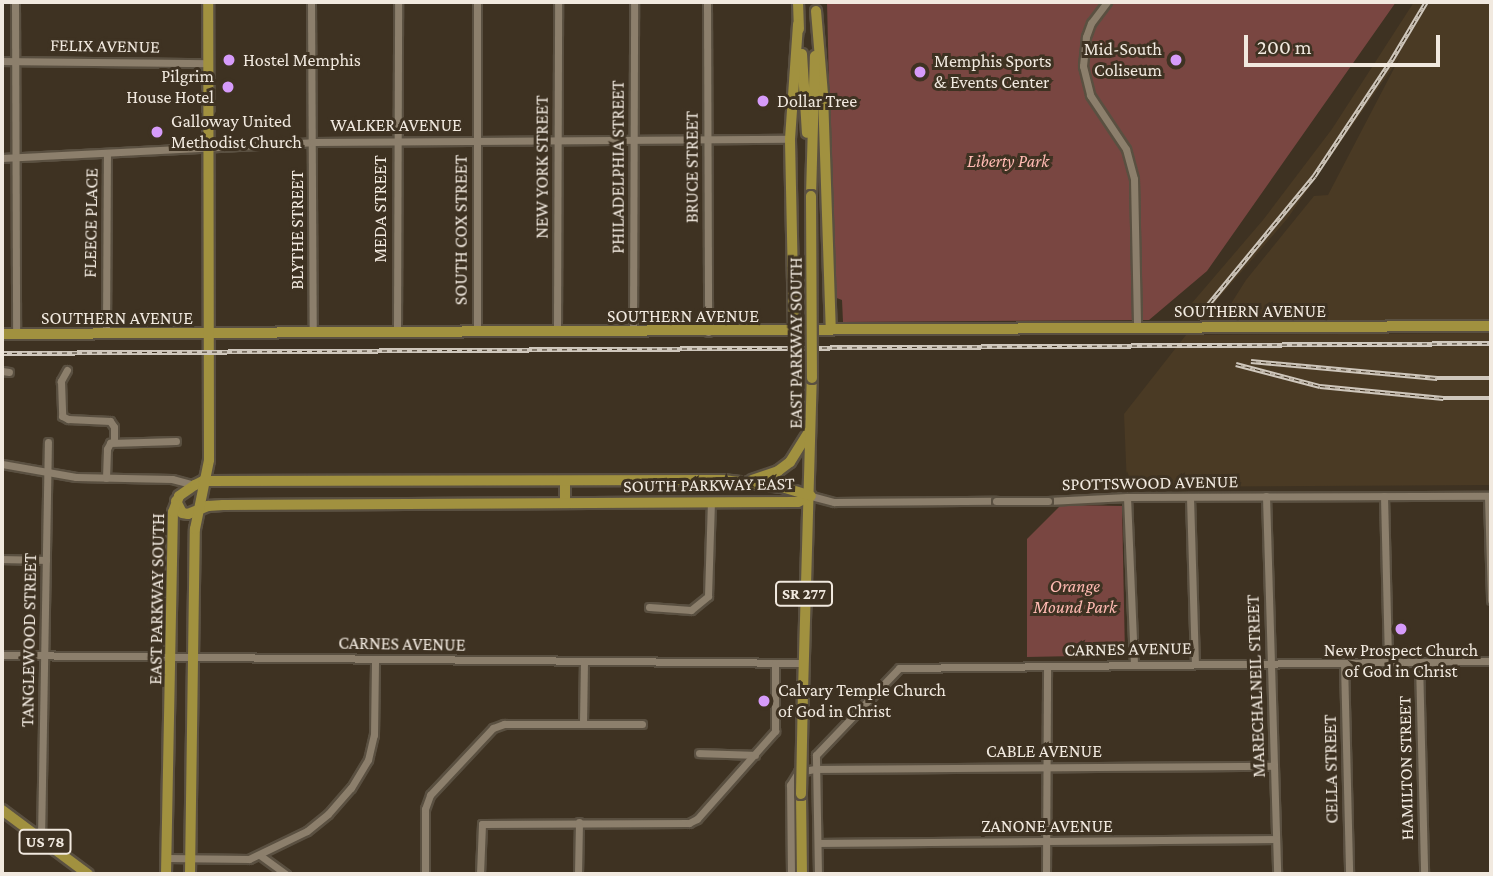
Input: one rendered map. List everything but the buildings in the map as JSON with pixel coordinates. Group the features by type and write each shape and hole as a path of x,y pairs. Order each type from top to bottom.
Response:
{"main road":[{"path":"199,483 209,460 208,2"},
{"name":"EAST PARKWAY SOUTH","path":"798,2 811,193"},
{"path":"816,6 823,94 831,330"},
{"name":"EAST PARKWAY SOUTH","path":"811,496 811,193 816,6"},
{"path":"794,331 790,139 798,24"},
{"name":"SOUTHERN AVENUE","path":"2,334 1491,326"},
{"path":"747,481 778,471 790,463 812,424"},
{"path":"565,481 565,502"},
{"name":"SOUTH PARKWAY EAST","path":"199,483 747,481 782,487 811,496"},
{"name":"EAST PARKWAY SOUTH","path":"166,874 172,539 177,498 199,483"},
{"name":"EAST PARKWAY SOUTH","path":"190,874 199,483"},
{"name":"SOUTH PARKWAY EAST","path":"198,511 223,505 798,502 811,496"},
{"name":"SR 277","path":"802,874 806,530 811,496"},
{"path":"177,498 182,513 198,511"},
{"name":"US 78","path":"2,810 88,874"}],"street":[{"path":"15,2 16,334"},
{"name":"BLYTHE STREET","path":"312,2 313,332"},
{"name":"MEDA STREET","path":"397,332 398,2"},
{"name":"SOUTH COX STREET","path":"477,2 477,332"},
{"name":"NEW YORK STREET","path":"558,2 558,332"},
{"name":"PHILADELPHIA STREET","path":"633,332 634,2"},
{"name":"BRUCE STREET","path":"707,2 708,332"},
{"path":"1107,2 1086,37 1083,66 1090,95 1126,149 1134,179 1137,328"},
{"name":"FELIX AVENUE","path":"2,61 208,63"},
{"name":"WALKER AVENUE","path":"2,158 313,142 790,139"},
{"name":"FLEECE PLACE","path":"106,334 107,153"},
{"path":"67,370 61,381 62,416 68,419 110,421 114,427 114,441 107,449 106,478"},
{"path":"114,441 176,441"},
{"name":"TANGLEWOOD STREET","path":"41,839 48,442"},
{"path":"2,464 106,478 199,483"},
{"path":"161,480 174,487 177,498"},
{"name":"SPOTTSWOOD AVENUE","path":"811,496 834,502 1191,496 1490,496"},
{"path":"1191,496 1195,664"},
{"name":"MARECHALNEIL STREET","path":"1266,496 1277,874"},
{"path":"1384,496 1388,662"},
{"path":"1490,496 1491,600"},
{"path":"1127,497 1134,665"},
{"path":"649,607 691,610 708,596 710,503"},
{"path":"2,559 46,560"},
{"name":"CARNES AVENUE","path":"2,655 803,663"},
{"path":"167,858 250,859 261,856 307,831 351,789 368,760 374,735 375,659"},
{"name":"CARNES AVENUE","path":"815,769 816,755 899,668 1491,661"},
{"path":"583,724 584,662"},
{"name":"HAMILTON STREET","path":"1419,662 1424,874"},
{"path":"480,874 482,824 689,823 697,819 775,732 775,663"},
{"name":"CELLA STREET","path":"1344,663 1349,874"},
{"path":"1045,874 1047,666"},
{"path":"425,874 425,809 430,795 493,728 504,724 642,724"},
{"path":"699,753 755,755"},
{"name":"CABLE AVENUE","path":"815,769 1274,766"},
{"path":"791,874 790,785 798,772 815,769 818,874"},
{"path":"578,874 579,822"},
{"name":"ZANONE AVENUE","path":"818,843 1276,839"},
{"path":"261,856 286,874"}],"shaded area":[{"path":"1414,2 1491,2 1491,320 1237,324 1220,321 1246,280 1314,196 1328,195 1400,57 1287,219 1203,316 1180,317 1263,220 1332,129"},
{"path":"1491,333 1491,485 1127,487 1124,414 1186,335"}],"green space":[{"name":"Liberty Park","path":"827,2 1396,2 1207,271 1149,320 843,322 842,300 834,297"},
{"name":"Orange Mound Park","path":"1061,505 1122,506 1125,655 1027,657 1027,539"}],"railway":[{"path":"1197,318 1314,176 1392,59 1426,2"},
{"path":"2,353 1491,343"},
{"path":"1251,361 1437,378 1491,378"},
{"path":"1236,364 1320,386 1443,398 1491,398"}],"place":[{"name":"Hostel Memphis","path":"229,60"},
{"name":"Mid-South Coliseum","path":"1176,60"},
{"name":"Memphis Sports & Events Center","path":"920,72"},
{"name":"Pilgrim House Hotel","path":"228,87"},
{"name":"Dollar Tree","path":"763,101"},
{"name":"Galloway United Methodist Church","path":"157,132"},
{"name":"New Prospect Church of God in Christ","path":"1401,629"},
{"name":"Calvary Temple Church of God in Christ","path":"764,701"}]}
